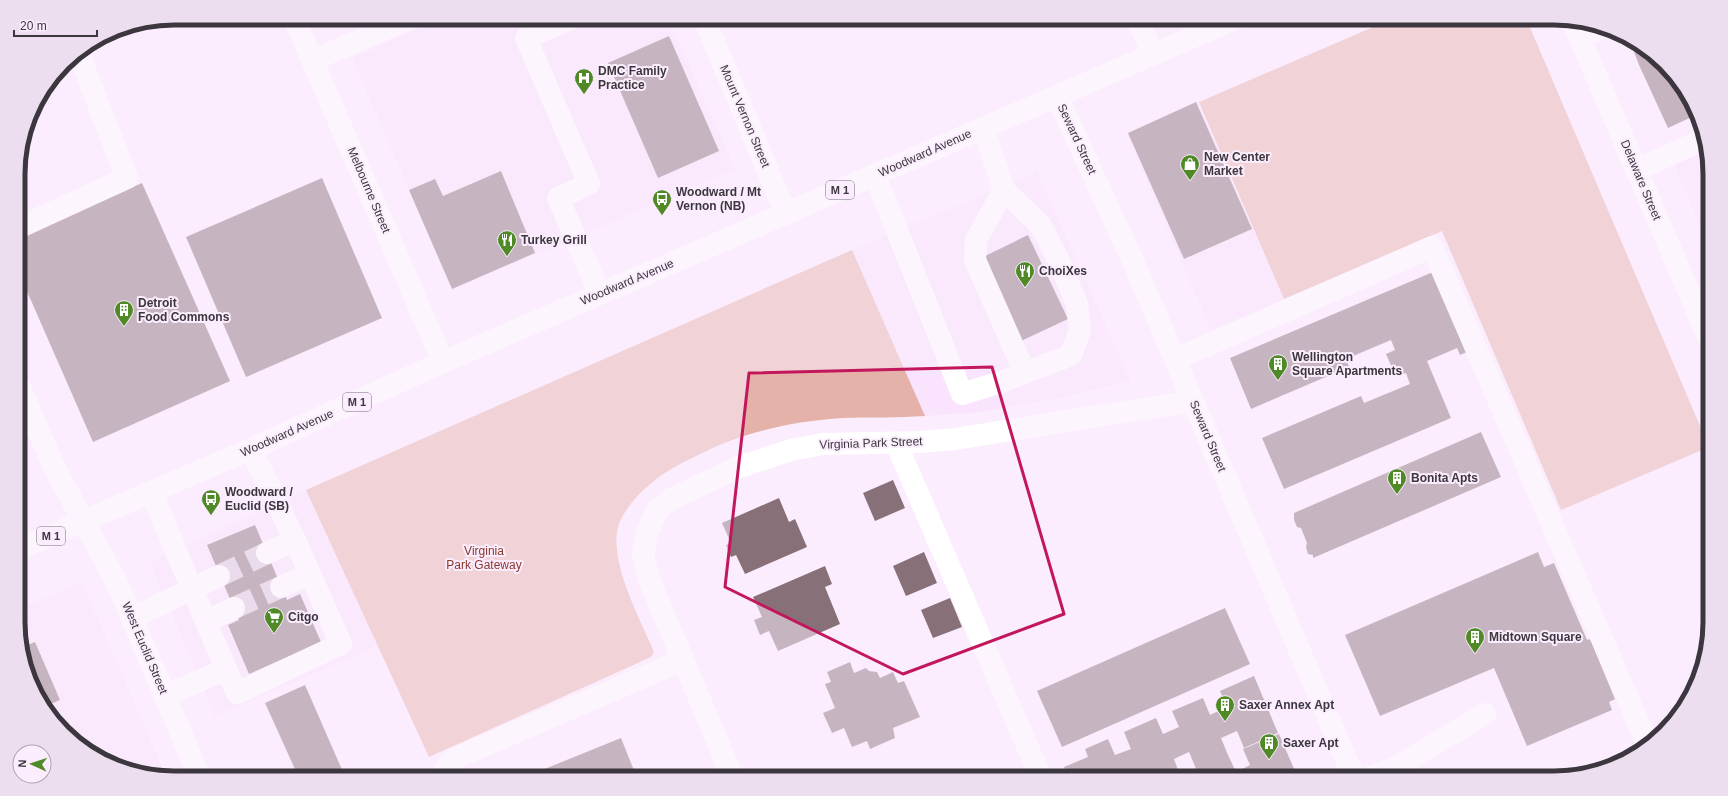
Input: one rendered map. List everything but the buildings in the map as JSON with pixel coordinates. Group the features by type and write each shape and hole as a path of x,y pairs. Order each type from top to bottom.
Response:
{"street":[{"name":"Melbourne Street","path":"297,25 443,362"},
{"path":"313,60 395,25"},
{"path":"557,25 526,38 589,184 558,198 600,294"},
{"name":"Mount Vernon Street","path":"707,25 786,214"},
{"path":"1140,25 1153,55"},
{"name":"Woodward Avenue","path":"25,546 251,449 443,362 1221,25"},
{"path":"1576,30 1588,29"},
{"name":"Delaware Street","path":"1576,30 1703,325"},
{"path":"25,225 127,178 80,58"},
{"name":"Seward Street","path":"1057,96 1176,359 1351,771"},
{"path":"874,175 962,394 1025,373 1071,355 1080,330 1077,304 1057,257 1041,226 1004,190 983,128"},
{"path":"1636,170 1699,142"},
{"path":"1004,190 976,240 975,260 1025,373"},
{"path":"1176,359 1432,247 1646,739"},
{"name":"West Euclid Street","path":"25,400 55,469 116,581 197,771"},
{"name":"Virginia Park Street","path":"730,771 650,582 643,555 648,530 658,509 671,499 739,467 791,450 823,444 896,443 955,438 1193,401"},
{"path":"896,443 1038,771"},
{"path":"151,492 237,693 341,644 295,540 251,449"},
{"path":"267,553 295,540"},
{"path":"282,587 310,574"},
{"path":"132,618 219,576"},
{"path":"207,621 234,608"},
{"path":"445,771 450,764 458,758 683,660"},
{"path":"165,696 226,669"},
{"path":"1390,771 1485,714"}],"highlighted area":[{"path":"992,367 1064,614 903,674 725,587 749,373"}],"shaded area":[{"name":"DMC Family Practice","path":"427,25 671,25 735,169 453,290 352,58"},
{"name":"New Center Market","path":"1199,102 1284,299 1211,330 1127,134"},
{"path":"1701,152 1703,164 1703,233 1674,164"},
{"path":"1037,172 1131,381 1063,397 982,412 925,416 852,250"},
{"path":"306,490 378,646 215,716 150,562"},
{"path":"82,582 164,771 136,766 108,756 83,740 56,713 40,688 30,660 25,632 25,606"}],"green space":[{"path":"1378,25 1529,25 1703,433 1703,450 1561,510 1442,231 1284,299 1199,102"},
{"name":"Virginia Park Gateway","path":"852,250 925,416 843,418 787,425 750,434 715,447 665,473 647,487 633,501 624,513 617,532 619,561 623,577 628,593 654,652 651,657 429,757 306,490"}],"tunnel":[{"path":"219,576 267,553"},
{"path":"234,608 281,587"}],"place":[{"name":"DMC Family Practice","path":"584,95"},
{"name":"New Center Market","path":"1190,181"},
{"name":"Woodward / Mt Vernon (NB)","path":"662,216"},
{"name":"Turkey Grill","path":"507,257"},
{"name":"ChoiXes","path":"1025,288"},
{"name":"Detroit Food Commons","path":"124,327"},
{"name":"Wellington Square Apartments","path":"1278,381"},
{"name":"Bonita Apts","path":"1397,495"},
{"name":"Woodward / Euclid (SB)","path":"211,516"},
{"name":"Citgo","path":"274,634"},
{"name":"Midtown Square","path":"1475,654"},
{"name":"Saxer Annex Apt","path":"1225,722"},
{"name":"Saxer Apt","path":"1269,760"}]}
